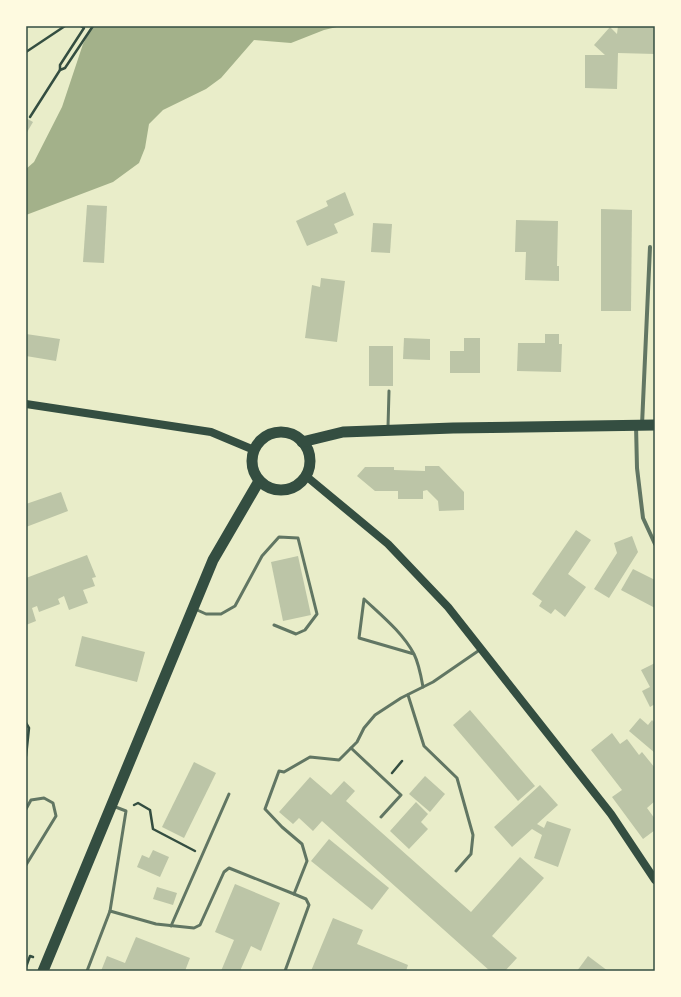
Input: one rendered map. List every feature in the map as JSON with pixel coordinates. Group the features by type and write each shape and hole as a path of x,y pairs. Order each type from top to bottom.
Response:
{"highway":[{"path":"302,442 343,432 655,425"},
{"path":"278,432 293,435 302,442 308,451 310,467 300,484 291,489 280,491 269,488 259,481 253,472 251,459 254,450 260,441 270,434 278,432"},
{"path":"43,971 213,560 259,481"}],"main road":[{"path":"26,404 211,432 254,450"},
{"path":"306,476 388,544 448,607 611,814 655,880"}],"street":[{"path":"650,248 637,468 643,518 655,544"}],"lane":[{"path":"388,431 389,391"},
{"path":"194,608 206,614 221,614 235,606 262,556 279,537 298,538 316,614 305,630 296,634 274,625"},
{"path":"414,654 359,638 364,599 400,633 414,654 418,664 423,687"},
{"path":"294,894 307,861 302,844 282,827 265,809 280,771 284,772 310,757 339,760 357,742 364,728 375,715 433,682 481,649"},
{"path":"408,695 424,746 457,778 473,835 471,854 456,871"},
{"path":"351,748 401,795 381,817"},
{"path":"171,926 229,794"},
{"path":"26,809 31,800 44,798 53,803 56,816 26,865"},
{"path":"87,971 110,911 126,811 112,806"},
{"path":"110,911 156,924 194,928 200,925 224,872 229,868 306,899 309,905 285,971"}],"path":[{"path":"26,52 65,26"},
{"path":"30,117 60,70 60,65 84,28 81,26"},
{"path":"60,70 65,68 93,26"},
{"path":"26,723 29,728 26,756"},
{"path":"386,780 402,761"},
{"path":"126,811 138,802 150,810 153,829 202,855"},
{"path":"26,967 30,956"}],"shaded area":[{"path":"94,26 341,26 324,30 291,43 254,40 221,78 206,89 163,110 149,124 145,148 139,163 113,182 26,215 26,169 34,162 62,107 83,44"}],"building":[{"path":"618,26 655,26 655,54 618,53 617,89 585,88 585,55 605,55 594,45 610,27 617,34"},
{"path":"26,118 33,122 26,134"},
{"path":"345,192 354,215 334,224 338,233 307,246 296,221 328,206 326,201"},
{"path":"87,205 107,206 104,263 83,262"},
{"path":"601,209 632,210 631,311 601,311"},
{"path":"516,220 558,221 557,266 559,266 559,281 525,280 526,252 515,252"},
{"path":"373,223 392,224 390,253 371,252"},
{"path":"321,278 345,281 337,342 305,338 312,285 320,287"},
{"path":"26,334 60,339 56,361 26,356"},
{"path":"545,334 559,334 559,344 562,344 561,372 517,371 518,343 545,343"},
{"path":"404,338 430,339 430,360 403,359"},
{"path":"464,338 480,338 480,373 450,373 450,351 464,351"},
{"path":"369,346 393,346 393,386 369,386"},
{"path":"425,466 439,466 464,492 464,510 439,511 438,501 427,490 423,491 423,499 398,499 398,491 375,491 357,476 365,467 394,467 394,470 425,471"},
{"path":"61,492 68,511 26,527 26,504"},
{"path":"576,530 591,540 568,574 586,587 565,617 555,609 551,614 539,606 542,601 532,594"},
{"path":"632,536 638,552 609,598 594,589 617,553 614,543"},
{"path":"87,555 96,577 92,578 95,586 83,590 88,603 69,610 64,596 58,599 60,604 39,612 37,606 32,608 36,621 26,625 26,578"},
{"path":"298,556 311,615 283,621 271,562"},
{"path":"633,569 655,580 655,608 621,590"},
{"path":"82,636 145,652 137,682 75,666"},
{"path":"655,663 655,704 650,707 642,691 650,687 641,670"},
{"path":"470,710 535,786 518,801 453,725"},
{"path":"640,718 648,725 652,720 655,723 655,753 629,731"},
{"path":"612,733 620,744 627,739 639,755 642,752 655,768 655,801 647,808 655,819 655,830 643,839 612,797 622,790 591,750"},
{"path":"194,762 216,773 184,838 162,827"},
{"path":"425,776 445,794 430,812 409,794"},
{"path":"310,777 331,795 344,781 355,791 346,801 471,912 520,857 544,878 492,936 517,958 505,971 490,971 322,821 313,831 299,818 293,824 279,812"},
{"path":"540,785 558,805 537,824 544,828 547,821 571,829 558,867 534,858 542,835 532,829 512,847 494,827"},
{"path":"416,802 428,814 421,822 428,829 409,849 390,831"},
{"path":"329,839 389,888 372,910 311,861"},
{"path":"153,850 169,857 160,877 137,867 142,855 149,858"},
{"path":"235,884 280,903 261,951 251,946 240,971 221,971 234,940 215,932"},
{"path":"157,887 177,893 173,905 153,899"},
{"path":"333,918 363,930 357,944 408,965 406,971 311,971"},
{"path":"136,937 190,958 185,971 101,971 107,956 125,963"},
{"path":"588,956 608,971 577,971"}]}
